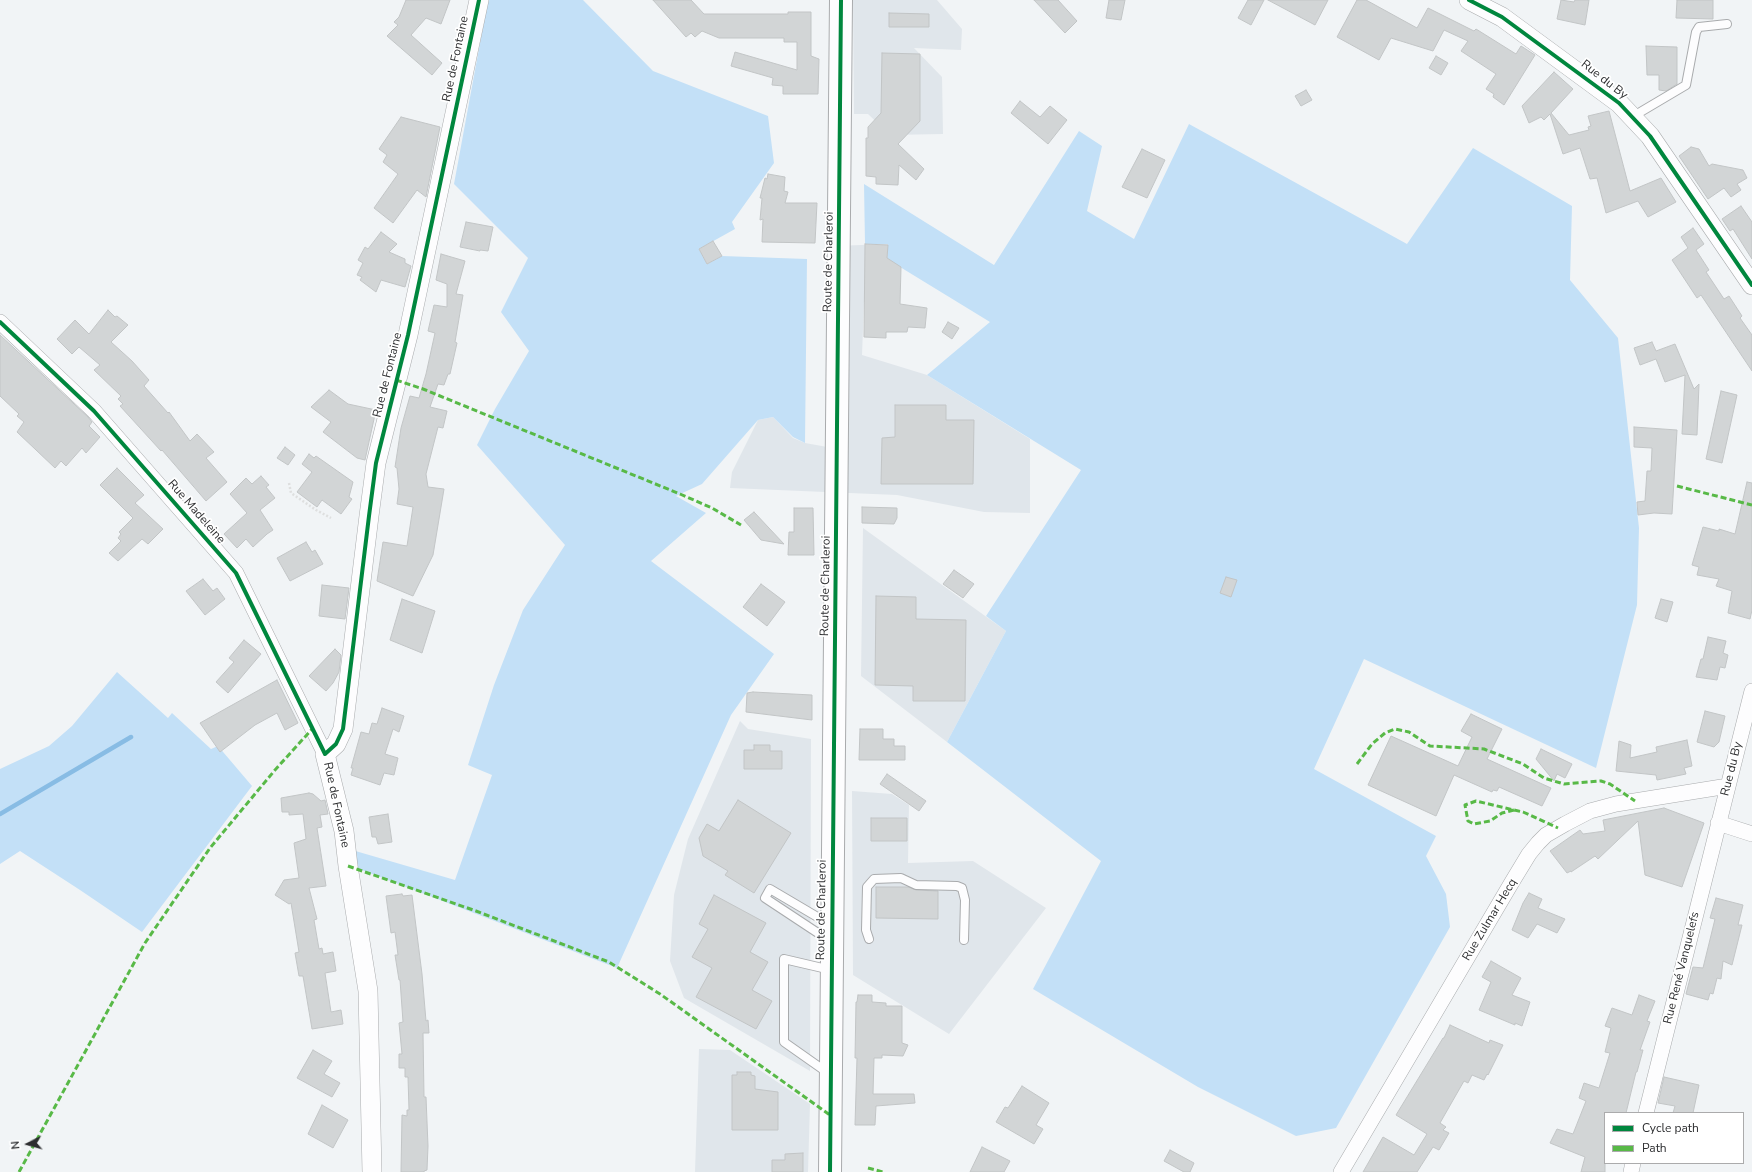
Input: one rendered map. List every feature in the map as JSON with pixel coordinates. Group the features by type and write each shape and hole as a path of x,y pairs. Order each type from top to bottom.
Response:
{"main road":[{"name":"Route de Charleroi","path":"830,1172 841,0"}],"street":[{"name":"Rue de Fontaine","path":"372,1172 368,991 348,866 344,831 325,754 336,744 343,728 376,463 408,335 480,0"},
{"name":"Rue du By","path":"1469,0 1508,21 1619,103 1650,136 1752,285"},
{"name":"Rue Madeleine","path":"0,322 94,411 236,573 325,754"},
{"name":"Rue du By","path":"1718,823 1752,691"},
{"name":"Rue Zulmar Hecq","path":"1342,1172 1512,882 1538,843 1546,835 1561,826 1590,812 1616,804 1728,786"},
{"path":"1718,823 1752,834"},
{"name":"Rue René Vanquelefs","path":"1646,1112 1718,823"}],"lane":[{"path":"1632,117 1686,85 1696,32 1699,27 1727,24"},
{"path":"869,940 866,930 867,887 874,879 901,878 916,885 957,886 962,888 965,900 964,940"},
{"path":"770,890 832,934 765,898 770,890"},
{"path":"831,1075 784,1042 784,959 832,970"}],"path":[{"path":"289,483 291,493 331,518"}],"shaded area":[{"path":"488,0 583,0 653,71 768,116 774,163 732,222 735,229 699,249 707,264 722,256 807,259 805,443 793,437 773,417 758,420 702,484 676,496 706,513 651,561 774,654 731,715 617,968 354,867 352,850 455,880 492,775 468,765 494,685 523,610 565,545 477,445 495,409 529,351 501,312 528,258 454,184"},
{"path":"853,0 937,0 962,29 961,50 914,48 942,77 943,134 890,135 868,114 854,114"},
{"path":"1189,124 1407,244 1473,148 1572,206 1570,280 1618,338 1639,528 1637,605 1596,768 1364,659 1314,769 1436,836 1426,856 1446,894 1450,927 1336,1128 1296,1136 1198,1087 1033,989 1101,861 947,742 1006,631 986,616 1081,470 927,375 990,322 887,259 888,244 865,244 864,184 994,265 1079,131 1102,146 1087,211 1134,239"},
{"path":"888,244 887,302 864,302 862,355 927,375 1030,439 1030,513 984,512 897,495 730,488 732,472 758,420 773,417 793,438 805,443 833,448 835,246"},
{"path":"863,528 1006,631 947,742 861,676"},
{"path":"117,672 168,718 172,713 211,749 218,746 252,786 142,932 20,851 0,864 0,769 49,746 72,726"},
{"path":"740,721 748,729 811,739 810,1071 684,998 670,961 674,895 688,839"},
{"path":"852,791 892,794 909,805 908,863 973,861 1046,908 949,1034 853,975"},
{"path":"699,1049 730,1050 810,1104 808,1172 695,1172"}],"building":[{"path":"406,0 450,0 441,24 426,18 411,35 442,63 432,75 387,36 398,25 394,22 399,17"},
{"path":"653,0 691,0 704,14 788,14 788,12 811,12 811,56 819,59 818,94 783,94 783,86 772,85 773,78 731,66 735,52 797,70 797,42 784,42 784,38 719,38 702,31 695,37 691,33 686,37"},
{"path":"1034,0 1058,0 1077,21 1065,33"},
{"path":"1109,0 1125,0 1121,20 1106,18"},
{"path":"1248,0 1264,0 1251,25 1238,18"},
{"path":"1268,0 1328,0 1315,25"},
{"path":"1357,0 1366,0 1417,28 1428,8 1474,31 1476,29 1516,54 1521,46 1535,55 1504,105 1493,97 1494,94 1486,89 1496,74 1461,51 1468,41 1444,30 1433,51 1391,38 1379,60 1337,37"},
{"path":"1561,0 1574,2 1575,0 1589,0 1585,25 1557,19"},
{"path":"1677,0 1713,0 1713,19 1676,18"},
{"path":"889,13 929,14 929,27 889,27"},
{"path":"1646,46 1677,47 1677,84 1666,91 1659,90 1659,75 1647,75"},
{"path":"882,53 920,54 920,121 898,144 924,169 916,180 899,165 898,185 876,184 876,177 866,176 866,138 868,138 868,127 881,113"},
{"path":"1436,56 1448,63 1441,75 1429,68"},
{"path":"1554,72 1573,89 1551,113 1569,135 1589,130 1588,127 1591,126 1588,116 1609,111 1630,191 1661,178 1676,202 1648,217 1638,201 1606,213 1597,178 1590,179 1580,148 1563,154 1550,114 1544,120 1541,117 1529,123 1522,106"},
{"path":"1306,90 1312,100 1301,106 1295,96"},
{"path":"1020,101 1040,117 1050,106 1067,120 1048,144 1011,113"},
{"path":"401,117 440,127 426,197 417,190 393,223 374,208 398,174 383,162 387,155 379,149"},
{"path":"1691,147 1699,149 1709,166 1712,164 1743,170 1747,178 1737,184 1741,190 1731,197 1724,188 1708,199 1679,156"},
{"path":"1142,149 1165,160 1147,198 1122,187"},
{"path":"768,174 785,177 784,191 788,192 785,203 817,203 815,243 762,242 763,219 760,220 762,198 760,198 765,178 767,179"},
{"path":"1741,206 1752,222 1752,259 1733,229 1730,231 1722,219"},
{"path":"466,222 493,227 488,251 460,247"},
{"path":"1693,228 1704,244 1696,250 1709,270 1706,272 1724,299 1729,296 1742,316 1740,318 1752,335 1752,371 1701,295 1697,298 1672,260 1688,248 1681,237"},
{"path":"381,232 397,244 389,252 405,259 405,263 411,266 405,287 381,280 376,292 360,280 362,277 357,275 363,263 358,260 365,247 368,249"},
{"path":"713,241 722,256 707,264 699,249"},
{"path":"865,244 888,245 887,258 901,267 900,304 927,308 925,328 908,327 907,332 886,332 886,338 864,337"},
{"path":"441,254 465,261 456,294 463,295 455,342 457,343 450,374 448,374 444,385 438,384 430,407 447,411 443,428 438,427 426,474 428,487 444,489 433,555 413,596 377,581 383,542 407,546 413,507 397,504 399,489 397,468 395,467 401,428 410,396 419,398 426,374 435,333 428,331 434,305 447,307 447,284 436,280"},
{"path":"108,310 115,317 117,316 128,325 111,342 132,361 149,380 144,386 168,413 169,412 190,441 197,434 214,452 206,458 227,482 206,501 162,450 161,451 120,406 123,404 118,399 121,396 94,370 100,365 79,347 72,354 57,339 75,320 89,334"},
{"path":"948,322 959,328 952,339 942,332"},
{"path":"0,335 88,417 92,422 89,426 100,437 86,453 82,448 66,466 61,461 55,468 17,432 24,422 17,416 19,414 0,396"},
{"path":"1652,342 1656,351 1675,344 1694,389 1699,384 1697,435 1682,434 1685,375 1665,382 1656,359 1640,365 1634,348"},
{"path":"329,390 348,404 376,410 365,460 357,458 323,432 331,422 311,407"},
{"path":"1721,391 1737,395 1722,463 1706,459"},
{"path":"895,405 946,405 946,420 974,420 973,484 881,484 882,438 895,437"},
{"path":"1634,427 1677,430 1672,514 1654,513 1638,515 1637,502 1645,501 1647,471 1651,471 1652,448 1634,447"},
{"path":"285,447 295,455 288,465 277,458"},
{"path":"309,454 314,458 316,456 353,482 349,497 352,499 341,514 322,500 317,507 297,492 312,472 302,464"},
{"path":"117,468 144,495 135,503 163,529 148,544 142,539 118,561 109,553 121,541 118,538 121,534 119,532 133,518 100,485"},
{"path":"261,476 269,485 266,487 275,498 260,510 273,530 253,547 246,539 237,548 224,534 247,513 230,494 246,478 252,484"},
{"path":"1747,482 1752,483 1752,610 1750,619 1728,613 1732,591 1716,586 1719,579 1697,575 1699,567 1692,565 1703,527 1719,531 1719,529 1735,534"},
{"path":"862,507 897,508 897,518 894,524 862,523"},
{"path":"794,508 813,508 814,555 788,555 789,532 794,532"},
{"path":"754,512 784,544 761,540 744,520"},
{"path":"306,542 312,552 315,550 323,564 290,581 277,558"},
{"path":"954,570 974,584 963,598 943,584"},
{"path":"1226,577 1237,580 1231,597 1220,593"},
{"path":"203,579 213,591 217,588 225,599 205,615 186,591"},
{"path":"761,584 785,602 767,626 743,607"},
{"path":"322,585 349,588 345,619 319,616"},
{"path":"876,596 916,597 916,619 966,620 965,701 913,701 913,686 875,685"},
{"path":"402,599 435,611 422,653 390,640"},
{"path":"1661,599 1673,602 1667,622 1655,618"},
{"path":"1708,637 1726,641 1723,653 1728,655 1725,668 1720,667 1717,680 1696,677 1701,659 1703,659"},
{"path":"244,640 261,654 228,693 216,682 234,662 229,658"},
{"path":"335,649 341,655 339,672 333,683 326,691 309,676"},
{"path":"277,680 298,723 285,730 277,713 255,725 220,752 200,723"},
{"path":"747,693 812,695 812,720 746,712"},
{"path":"382,708 404,716 399,732 393,729 385,754 398,758 394,775 384,773 380,785 351,775 353,768 351,768 361,732 369,734 372,723 377,724"},
{"path":"1705,711 1725,716 1719,742 1714,747 1697,742"},
{"path":"1471,714 1502,729 1487,759 1551,788 1542,806 1499,787 1497,791 1493,790 1492,792 1454,775 1436,816 1368,785 1391,736 1458,766 1472,737 1461,731"},
{"path":"860,729 883,729 883,739 894,739 894,746 905,746 905,760 859,760"},
{"path":"1687,740 1692,766 1684,768 1686,774 1657,780 1656,775 1616,771 1619,741 1631,745 1630,758 1657,752 1656,747"},
{"path":"754,745 770,745 770,751 782,751 782,769 744,769 744,750 754,750"},
{"path":"1541,749 1572,764 1565,778 1557,774 1554,781 1536,759"},
{"path":"887,774 926,801 919,811 880,784"},
{"path":"309,793 313,794 321,801 325,800 328,814 320,815 322,827 317,828 326,886 309,888 317,919 314,920 319,949 322,948 323,954 333,952 336,971 325,973 331,1012 341,1010 343,1024 312,1029 303,976 299,976 295,953 299,952 291,903 289,904 275,895 284,880 299,878 294,843 306,839 303,814 289,815 289,812 282,812 281,798"},
{"path":"738,800 791,833 754,893 725,875 728,871 703,856 699,838 707,824 719,831"},
{"path":"1664,808 1704,823 1682,887 1645,875 1638,821 1598,859 1595,856 1571,872 1567,873 1550,851 1580,830 1583,834 1605,831 1603,820"},
{"path":"388,814 392,842 378,844 376,837 372,837 369,817"},
{"path":"871,818 907,818 907,841 871,841"},
{"path":"876,887 908,887 916,890 938,891 938,919 876,918"},
{"path":"1529,893 1542,899 1538,908 1565,919 1557,933 1537,924 1528,938 1512,930 1523,903"},
{"path":"402,894 403,896 412,895 422,974 426,1021 428,1020 429,1033 423,1033 424,1097 426,1097 428,1146 427,1170 424,1172 401,1172 402,1115 407,1116 407,1110 409,1110 408,1077 405,1077 405,1068 399,1068 399,1054 402,1054 399,1023 403,1022 400,980 395,955 398,955 395,932 391,933 386,896"},
{"path":"714,895 766,923 750,952 768,962 752,990 772,1001 756,1029 696,997 712,968 692,957 708,929 699,924"},
{"path":"1716,898 1743,905 1738,925 1742,925 1732,965 1723,961 1721,979 1717,978 1713,994 1710,993 1708,1000 1686,994 1693,967 1703,968 1715,919 1710,918"},
{"path":"1491,961 1521,978 1512,995 1530,1002 1522,1026 1515,1023 1515,1025 1479,1010 1491,982 1482,977"},
{"path":"858,995 872,995 872,1002 886,1003 886,1006 902,1006 902,1043 908,1045 903,1056 882,1055 882,1058 874,1058 873,1094 914,1094 915,1103 876,1106 875,1125 855,1125 857,1058 855,1058 856,1002"},
{"path":"1639,995 1655,1001 1647,1021 1650,1022 1640,1050 1643,1050 1626,1112 1604,1112 1605,1172 1581,1172 1585,1157 1550,1143 1557,1129 1573,1134 1586,1101 1579,1098 1584,1083 1599,1088 1610,1053 1605,1052 1611,1028 1605,1026 1612,1008 1632,1015"},
{"path":"1450,1025 1489,1043 1490,1040 1503,1045 1488,1075 1487,1074 1484,1080 1472,1075 1468,1083 1464,1081 1440,1123 1446,1127 1443,1130 1449,1133 1439,1150 1433,1147 1417,1172 1363,1172 1383,1137 1414,1155 1427,1134 1396,1115 1444,1038"},
{"path":"313,1050 332,1061 324,1074 340,1083 332,1097 297,1078"},
{"path":"737,1072 751,1072 751,1075 755,1076 755,1089 778,1092 778,1130 732,1130 732,1075 737,1075"},
{"path":"1664,1077 1699,1085 1693,1112 1673,1112 1675,1106 1658,1103"},
{"path":"1022,1086 1049,1103 1036,1125 1043,1129 1034,1144 996,1122 1005,1107 1008,1108"},
{"path":"322,1105 348,1120 333,1148 308,1134"},
{"path":"982,1147 1010,1161 1004,1172 970,1172"},
{"path":"1170,1150 1194,1163 1190,1172 1184,1172 1164,1161"},
{"path":"803,1153 803,1172 772,1172 772,1160 785,1160 785,1154"}],"waterway":[{"path":"0,814 131,737"}],"marked path":[{"path":"396,380 423,389 680,494 712,508 741,525"},
{"path":"1677,486 1752,505"},
{"path":"19,1172 145,943 210,848 275,770 313,728"},
{"path":"1357,764 1372,744 1385,733 1395,729 1409,732 1430,746 1484,749 1523,764 1544,778 1564,784 1601,781 1610,784 1635,801"},
{"path":"1514,810 1502,813 1490,821 1474,824 1468,821 1465,805 1476,801 1523,812 1558,828"},
{"path":"348,866 476,911 609,962 660,994 830,1115"},
{"path":"868,1168 883,1172"}],"cycle path":[{"path":"0,322 94,411 236,573 325,754 336,744 343,729 376,463 408,335 479,0"},
{"path":"830,1172 841,0"},
{"path":"1469,0 1502,17 1619,103 1650,136 1752,285"}]}
